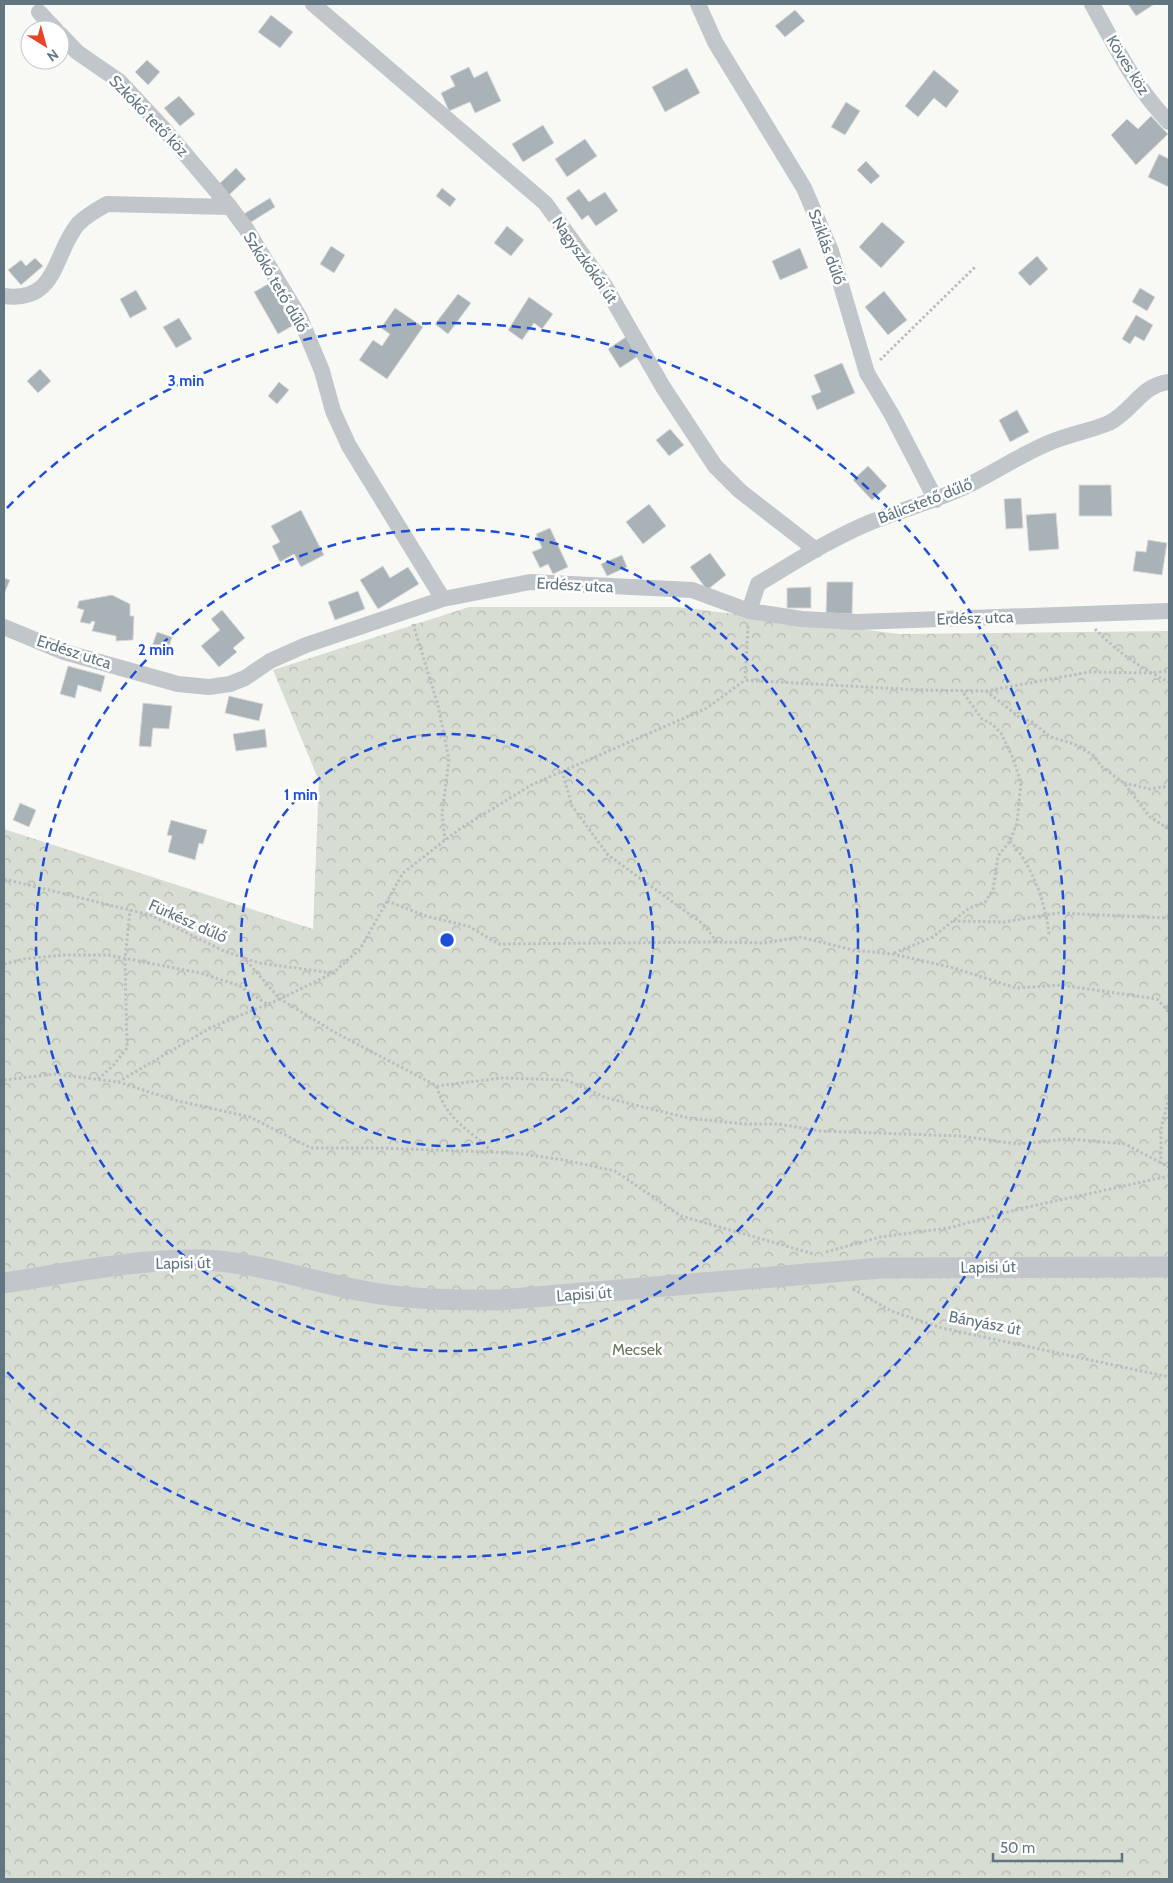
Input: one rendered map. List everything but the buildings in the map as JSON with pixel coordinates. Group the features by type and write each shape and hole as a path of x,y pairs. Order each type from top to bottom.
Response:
{"street":[{"name":"Nagyszkókói út","path":"312,4 545,203 605,286 663,387 715,466 740,490 816,550"},
{"name":"Sziklás dűlő","path":"698,4 715,42 804,188 831,251 867,373 892,415 936,500"},
{"name":"Köves köz","path":"1092,4 1117,49 1155,108 1169,122"},
{"path":"39,12 47,20"},
{"name":"Szkókó tető köz","path":"70,45 77,52 119,81 163,128 230,207"},
{"path":"4,296 13,297 34,293 48,283 77,226 89,214 107,204 230,207"},
{"name":"Szkókó tető dűlő","path":"230,207 247,230 300,318 322,370 333,411 349,446 443,599"},
{"name":"Bálicstető dűlő","path":"750,611 758,584 816,550 871,522 936,500 1051,442 1106,424 1123,416 1143,392 1157,383 1169,382"},
{"name":"Erdész utca","path":"4,627 64,652 178,684 209,686 230,684 245,678 270,661 306,645 410,612 443,599 530,582 692,590 750,611 802,619 857,622 1169,610"},
{"name":"Lapisi út","path":"4,1283 103,1268 200,1260 256,1266 363,1292 450,1300 499,1300 880,1268 1169,1267"}],"path":[{"path":"867,373 975,268"},
{"path":"745,680 750,611"},
{"path":"410,612 419,649 438,705 449,760 442,814 445,840"},
{"path":"1082,614 1106,640 1150,673 1169,682"},
{"path":"118,1082 210,1028 280,999 333,973 360,949 403,873 461,828 533,784 707,708 745,680 986,691 1090,672 1150,673 1169,671"},
{"path":"893,954 933,937 968,908 985,902 993,890 998,856 1010,841 1017,822 1021,782 1001,733 992,724 982,719 962,690"},
{"path":"986,691 1019,717 1032,722 1051,737 1074,744 1093,755 1102,767 1124,783 1150,817 1169,829"},
{"path":"562,771 572,806 608,855 655,887 703,924 717,942"},
{"path":"1124,783 1150,789 1169,786"},
{"path":"1010,841 1021,854 1047,916 1049,935"},
{"name":"Fürkész dűlő","path":"4,879 150,915 224,951 259,963 333,973"},
{"path":"387,901 429,916 468,926 499,944 764,943 800,937 853,950 893,954 954,968 1016,988 1061,985 1157,998 1168,1010"},
{"path":"98,1080 113,1066 127,1048 125,959 130,910"},
{"path":"952,921 1004,922 1058,913 1169,918"},
{"path":"4,964 24,959 63,955 108,955 200,973 238,985 268,1004"},
{"path":"243,957 280,999 343,1038 437,1086 502,1078 566,1080 607,1098 688,1118 744,1124 778,1124 820,1131 960,1136 1018,1144 1070,1139 1125,1144 1169,1167"},
{"path":"1168,1010 1169,1004"},
{"path":"4,1080 55,1074 118,1082 174,1100 250,1118 311,1148 379,1148 492,1152 564,1160 614,1171 681,1216 814,1254 841,1249 880,1237 948,1228 1028,1206 1169,1176"},
{"path":"437,1086 441,1102 453,1119 492,1152"},
{"path":"1161,1164 1161,1129 1169,1097"},
{"name":"Bányász út","path":"814,1254 830,1272 891,1311 942,1328 1169,1376"}],"green space":[{"name":"Mecsek","path":"469,607 677,607 900,634 1169,631 1169,1879 4,1879 4,829 313,929 319,781 273,670"}]}
